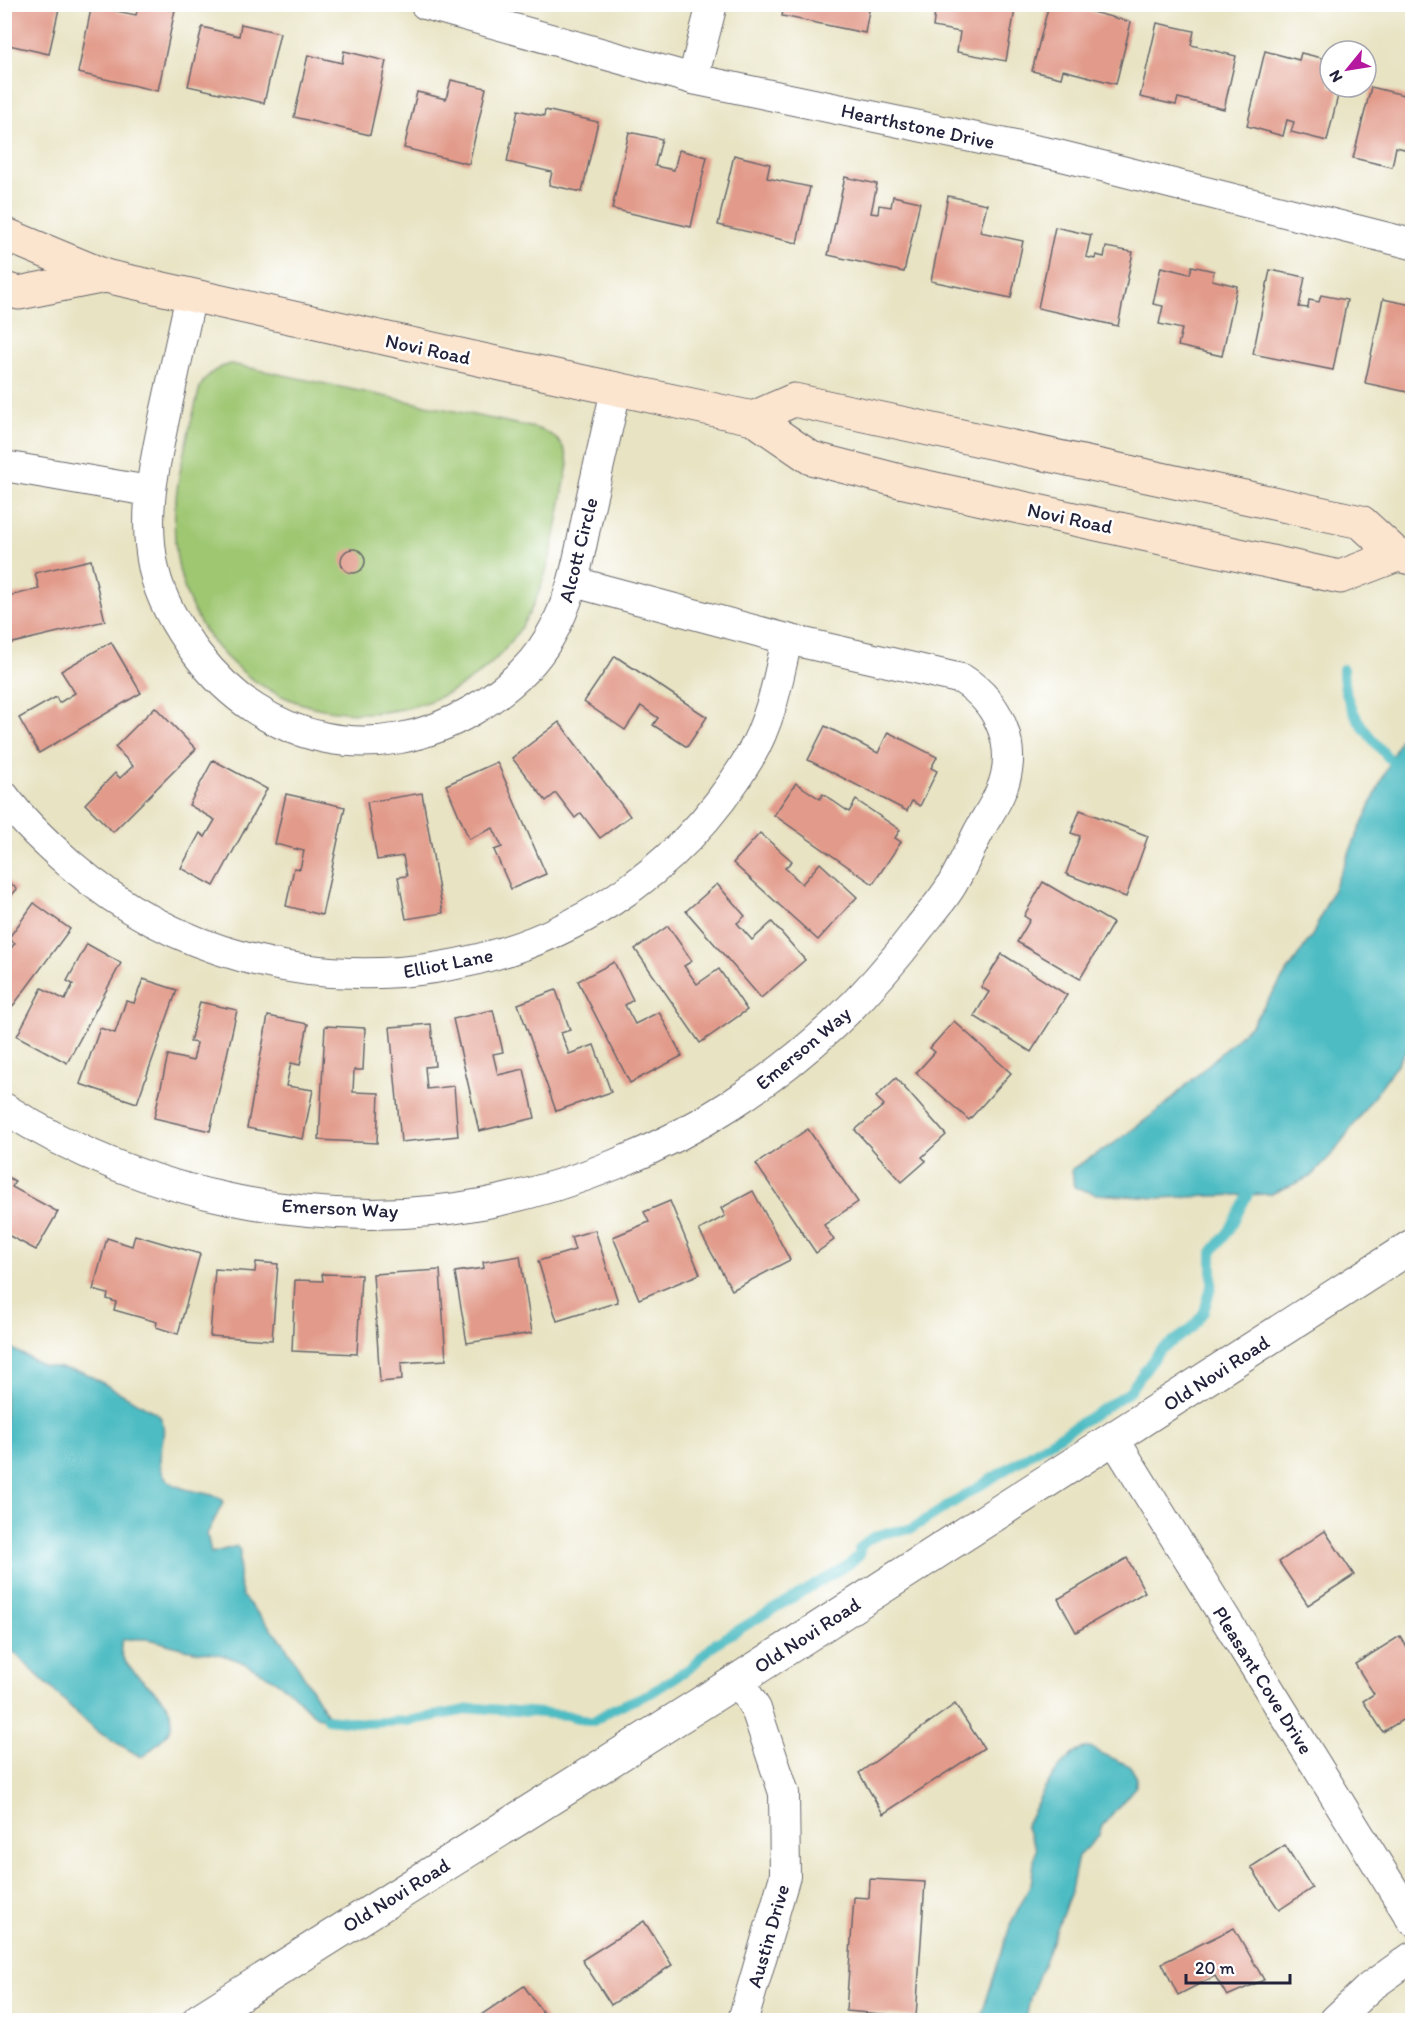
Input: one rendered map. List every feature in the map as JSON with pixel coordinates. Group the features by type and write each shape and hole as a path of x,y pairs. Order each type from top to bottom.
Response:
{"main road":[{"name":"Novi Road","path":"4,234 105,276 616,390 753,418 811,458 904,482 1340,577 1405,557"},
{"name":"Novi Road","path":"4,290 19,293 105,276"},
{"name":"Novi Road","path":"753,418 794,400 1361,522 1405,557"}],"street":[{"name":"Hearthstone Drive","path":"425,4 693,79 1058,155 1413,244"},
{"path":"693,79 712,4"},
{"name":"Alcott Circle","path":"191,295 149,490 154,570 164,598 187,641 227,689 256,711 286,727 324,737 360,742 393,741 426,733 456,720 486,702 509,685 536,656 561,615 573,582 616,390"},
{"path":"4,466 149,490"},
{"name":"Emerson Way","path":"4,1108 88,1153 141,1175 253,1202 371,1214 487,1203 546,1187 615,1164 684,1132 729,1106 807,1049 882,977 953,883 1001,792 1007,774 1007,740 997,711 977,688 962,679 787,639 573,582"},
{"name":"Elliot Lane","path":"4,796 52,848 91,882 136,913 181,937 226,954 292,970 336,973 405,973 454,965 504,952 584,916 649,872 682,842 727,790 749,758 774,700 787,639"},
{"name":"Old Novi Road","path":"200,2020 738,1680 1413,1246"},
{"name":"Pleasant Cove Drive","path":"1114,1439 1413,1920"},
{"name":"Austin Drive","path":"738,1680 756,1709 783,1793 785,1852 785,1876 743,2020"},
{"path":"1335,2020 1370,1987 1413,1957"}],"green space":[{"path":"231,364 535,428 558,440 565,451 568,465 558,522 544,579 529,614 494,661 449,692 399,709 346,712 294,701 247,676 209,637 183,584 177,559 175,510 182,460 200,387 213,372"}],"water":[{"path":"1412,718 1412,1043 1335,1151 1310,1177 1271,1194 1156,1198 1096,1194 1074,1187 1072,1169 1113,1144 1164,1106 1251,1025 1313,934 1408,721"},
{"path":"5,1345 42,1365 83,1372 158,1414 164,1429 160,1456 162,1473 179,1487 221,1498 223,1503 207,1534 211,1553 237,1546 240,1551 239,1582 243,1597 283,1642 328,1716 327,1720 312,1713 291,1692 275,1681 240,1661 150,1640 123,1640 121,1652 127,1664 164,1701 171,1714 170,1728 151,1750 141,1757 96,1731 5,1644"},
{"path":"1082,1748 1090,1748 1130,1766 1136,1776 1136,1786 1102,1826 1098,1837 1078,1856 1070,1895 1030,1998 1026,2020 980,2020 1011,1923 1031,1884 1036,1848 1025,1826 1055,1773"}],"building":[{"path":"4,4 60,4 49,54 4,44"},
{"path":"92,4 117,4 116,11 136,15 139,4 175,10 158,91 78,73"},
{"path":"936,4 1016,4 1006,61 957,52 960,32 933,27"},
{"path":"1049,4 1061,4 1131,22 1116,84 1063,70 1061,78 1032,71"},
{"path":"784,5 870,5 865,33 782,16"},
{"path":"1157,23 1194,31 1191,45 1236,56 1224,109 1178,98 1176,105 1140,97"},
{"path":"241,24 280,33 264,103 188,86 202,27 239,36"},
{"path":"344,51 386,61 370,135 294,117 308,55 342,63"},
{"path":"1265,51 1299,60 1301,53 1318,57 1318,99 1337,99 1327,141 1291,132 1294,122 1287,120 1283,136 1247,126"},
{"path":"451,80 486,88 469,164 404,148 417,92 446,99"},
{"path":"1378,89 1412,97 1412,151 1396,147 1392,167 1353,158 1368,99 1378,99"},
{"path":"518,110 544,116 545,110 598,122 582,192 549,185 552,172 507,162"},
{"path":"629,132 662,139 655,166 674,170 679,150 707,157 691,227 612,209"},
{"path":"734,155 770,164 767,178 810,187 797,243 718,225"},
{"path":"845,177 877,184 871,213 878,214 879,205 891,207 893,196 920,202 904,272 828,255"},
{"path":"948,196 987,204 980,232 1023,241 1011,298 931,281"},
{"path":"1055,227 1091,235 1086,257 1095,259 1096,255 1104,257 1106,247 1133,252 1118,326 1038,308"},
{"path":"1192,266 1214,271 1212,280 1237,286 1222,356 1178,346 1182,329 1159,324 1163,306 1153,304 1161,267 1190,274"},
{"path":"1270,270 1305,277 1299,307 1308,308 1309,300 1319,302 1321,295 1347,300 1333,370 1253,354"},
{"path":"1383,299 1412,305 1412,393 1365,383"},
{"path":"353,549 362,552 365,561 362,570 353,573 344,570 341,561 344,552"},
{"path":"91,560 105,621 4,645 4,597 39,589 35,573"},
{"path":"111,642 141,693 39,753 19,718 56,697 59,703 75,693 61,671"},
{"path":"615,656 707,717 687,747 653,725 658,718 641,706 625,730 584,702"},
{"path":"155,707 196,749 113,832 85,804 115,773 120,778 133,766 115,747"},
{"path":"559,722 630,816 600,838 581,813 575,818 556,793 546,801 512,758"},
{"path":"825,726 878,753 888,732 937,757 931,768 937,771 920,806 912,801 907,811 808,760"},
{"path":"213,760 267,789 214,886 181,868 200,833 205,837 215,820 189,805"},
{"path":"497,762 546,874 511,889 494,850 502,847 493,828 469,839 446,785"},
{"path":"796,783 820,799 823,794 849,812 856,800 900,830 895,838 901,842 873,884 774,815"},
{"path":"422,793 443,913 406,919 398,877 407,876 403,856 377,860 367,802"},
{"path":"286,794 345,807 322,915 286,906 294,868 300,869 304,851 275,844"},
{"path":"1080,810 1148,836 1126,897 1066,874 1080,836 1071,833"},
{"path":"760,833 792,861 785,868 802,884 820,863 857,897 818,940 733,863"},
{"path":"5,878 17,889 5,903"},
{"path":"1043,882 1113,923 1080,979 1017,942 1030,920 1024,916"},
{"path":"717,884 745,916 737,923 752,940 772,922 805,960 761,998 686,911"},
{"path":"34,903 70,929 4,1018 4,957 15,943 8,939"},
{"path":"668,926 692,961 684,966 697,984 719,969 747,1010 700,1043 635,949"},
{"path":"87,944 121,963 67,1063 17,1036 42,988 65,1000 73,984 67,981"},
{"path":"1002,954 1067,995 1031,1052 974,1016 989,992 981,987"},
{"path":"614,962 633,1000 625,1005 635,1024 659,1012 682,1056 630,1083 578,981"},
{"path":"143,979 177,990 137,1103 80,1084 100,1028 115,1033 126,1001 134,1003"},
{"path":"556,990 570,1030 561,1033 569,1054 594,1045 611,1092 556,1111 518,1004"},
{"path":"200,1002 237,1010 210,1131 154,1118 168,1055 193,1061 197,1043 190,1042"},
{"path":"493,1010 503,1052 493,1054 498,1075 524,1069 535,1118 479,1131 453,1019"},
{"path":"268,1016 308,1024 300,1065 291,1063 286,1086 313,1090 303,1139 247,1128"},
{"path":"954,1021 1011,1073 969,1120 916,1073 935,1052 930,1048"},
{"path":"431,1024 435,1066 425,1067 427,1089 454,1086 458,1136 401,1142 390,1027"},
{"path":"325,1026 365,1028 363,1070 354,1070 353,1092 379,1093 377,1143 319,1140"},
{"path":"896,1078 946,1135 922,1157 926,1161 902,1182 855,1130 884,1105 876,1097"},
{"path":"808,1129 858,1202 824,1225 834,1240 816,1253 756,1164"},
{"path":"4,1175 15,1181 12,1187 58,1212 36,1250 4,1233"},
{"path":"753,1191 790,1260 732,1290 699,1230 725,1216 721,1208"},
{"path":"670,1201 700,1274 639,1299 613,1237 649,1222 644,1212"},
{"path":"595,1230 618,1302 557,1321 538,1261 575,1250 571,1237"},
{"path":"135,1235 200,1254 178,1334 156,1327 157,1322 114,1310 116,1302 107,1299 108,1294 93,1290 107,1238 132,1246"},
{"path":"520,1256 532,1333 467,1343 455,1272 484,1268 483,1262"},
{"path":"256,1262 278,1264 272,1340 210,1336 215,1269 255,1272"},
{"path":"440,1270 446,1360 401,1363 402,1380 380,1382 373,1274"},
{"path":"322,1274 361,1275 357,1354 292,1351 295,1280 323,1281"},
{"path":"1325,1531 1354,1575 1308,1605 1279,1562"},
{"path":"1127,1558 1145,1592 1076,1632 1058,1599"},
{"path":"1400,1636 1412,1656 1412,1726 1407,1717 1383,1732 1363,1701 1374,1694 1355,1664"},
{"path":"955,1704 984,1748 883,1814 859,1773"},
{"path":"1285,1845 1312,1888 1279,1910 1251,1867"},
{"path":"870,1879 925,1882 916,2017 846,2011 854,1897 869,1898"},
{"path":"644,1921 672,1965 611,2005 582,1960"},
{"path":"1234,1928 1264,1980 1227,1996 1215,1976 1178,1995 1162,1963"},
{"path":"524,1986 548,2020 485,2020 481,2015"}],"waterway":[{"path":"1343,669 1344,686 1356,717 1377,745 1412,784"},
{"path":"327,1719 365,1723 407,1721 477,1708 566,1715 592,1722 613,1709 651,1693 690,1668 716,1643 848,1565 860,1554 859,1549 870,1539 882,1534 911,1529 1128,1393 1159,1351 1191,1329 1204,1312 1212,1283 1212,1252 1229,1231 1253,1184"}]}
